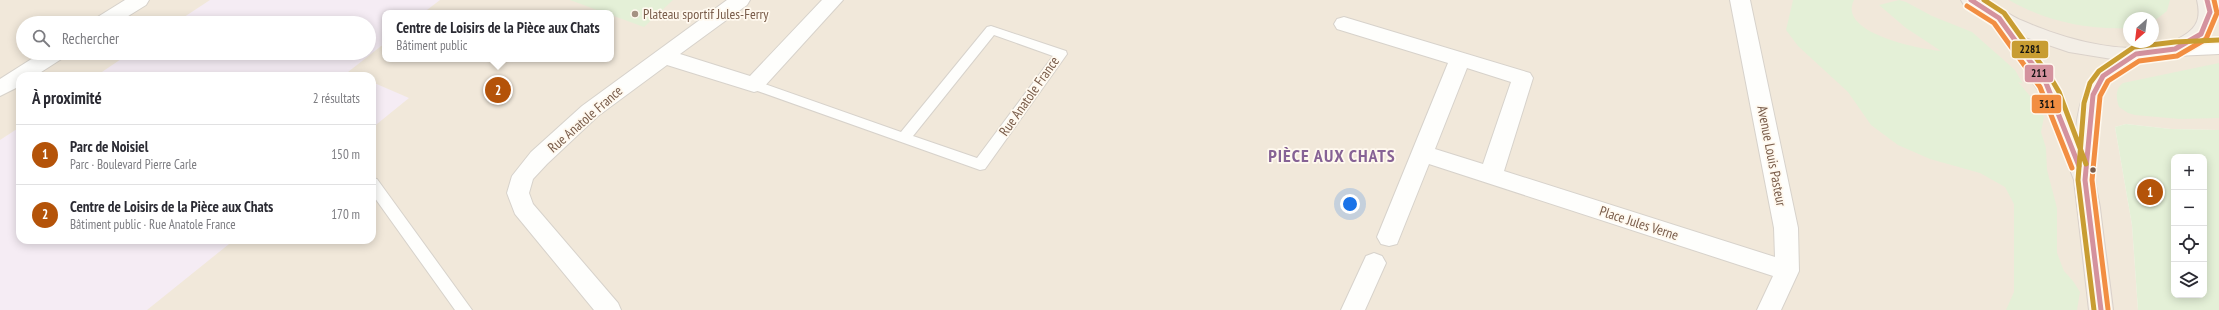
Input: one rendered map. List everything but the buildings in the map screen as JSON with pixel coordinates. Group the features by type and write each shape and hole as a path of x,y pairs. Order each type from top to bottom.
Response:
{"main road":[{"path":"1971,0 1999,18 2043,37 2091,50 2136,54 2175,49 2201,34 2210,12 2207,0"},
{"path":"1999,18 2052,94 2084,180"},
{"path":"2100,310 2084,180 2091,104 2096,86 2103,76 2136,54"}],"street":[{"path":"114,16 138,0"},
{"name":"Rue Anatole France","path":"609,310 523,208 518,193 523,176 539,158 590,111 740,0"},
{"path":"754,85 833,0"},
{"name":"Avenue Louis Pasteur","path":"1740,0 1786,228 1787,271 1769,310"},
{"path":"1344,24 1523,78 1491,175"},
{"path":"2175,49 2219,47"},
{"name":"Rue Anatole France","path":"663,56 754,85"},
{"path":"1389,237 1460,59"},
{"path":"26,72 45,60"},
{"path":"0,89 16,79"},
{"name":"Place Jules Verne","path":"1422,153 1787,271"},
{"path":"1353,310 1374,263"}],"lane":[{"name":"Rue Anatole France","path":"754,85 980,166 1061,54 991,30 904,138"},
{"path":"376,189 464,310"}],"shaded area":[{"path":"0,0 2219,0 2219,130 2171,129 2126,124 2115,127 2132,225 2138,310 0,310"},
{"path":"210,0 440,0 427,10 382,10 382,45 376,50 376,16 186,16"},
{"path":"120,60 363,60 348,72 102,72"},
{"path":"376,84 409,98 376,125"},
{"path":"16,130 16,244 229,244 147,310 0,310 0,140"}],"green space":[{"name":"Plateau sportif Jules-Ferry","path":"570,0 673,0 644,27 614,16 614,10 597,10"},
{"path":"1793,0 1854,0 1852,12 1857,22 1868,30 1899,43 1941,51 1906,28 1879,5 1899,0 1906,2 1932,16 1972,32 2015,70 2023,84 2018,82 2031,97 2044,117 2041,132 2046,148 2047,170 2057,208 2057,253 2064,271 2080,292 2077,310 2006,310 2014,292 2014,204 2005,187 1980,173 1930,159 1898,145 1871,125 1848,92 1798,46 1786,30"},
{"path":"2009,0 2170,0 2167,11 2159,17 2159,12 2123,12 2123,28 2083,26 2067,23 2037,14"},
{"path":"2219,63 2219,118 2180,119 2135,115 2128,113 2119,107 2117,91 2123,83"},
{"path":"2126,124 2171,129 2219,130 2219,310 2138,310 2132,225 2115,127"}],"transit line":[{"name":"211","path":"1971,0 1999,18 2046,83 2079,166"},
{"name":"2281","path":"1984,0 2004,13 2052,80 2059,92 2086,164"},
{"name":"211","path":"2101,310 2085,180 2093,95 2103,76 2136,54 2175,49 2201,34 2210,12 2207,0"},
{"name":"311","path":"2108,309 2092,180 2100,96 2108,81 2139,61 2177,56 2206,39 2217,13 2214,0"},
{"name":"311","path":"1967,6 1994,23 2040,87 2072,168"},
{"name":"2281","path":"2094,310 2078,180 2084,103 2090,83 2099,71 2134,47 2175,42 2219,40"}],"place":[{"name":"Plateau sportif Jules-Ferry","path":"635,14"},
{"name":"Centre de Loisirs de la Pièce aux Chats","path":"498,90"},
{"name":"Parc de Noisiel","path":"2150,192"}],"district":[{"name":"PIÈCE AUX CHATS","path":"1332,155"}]}
